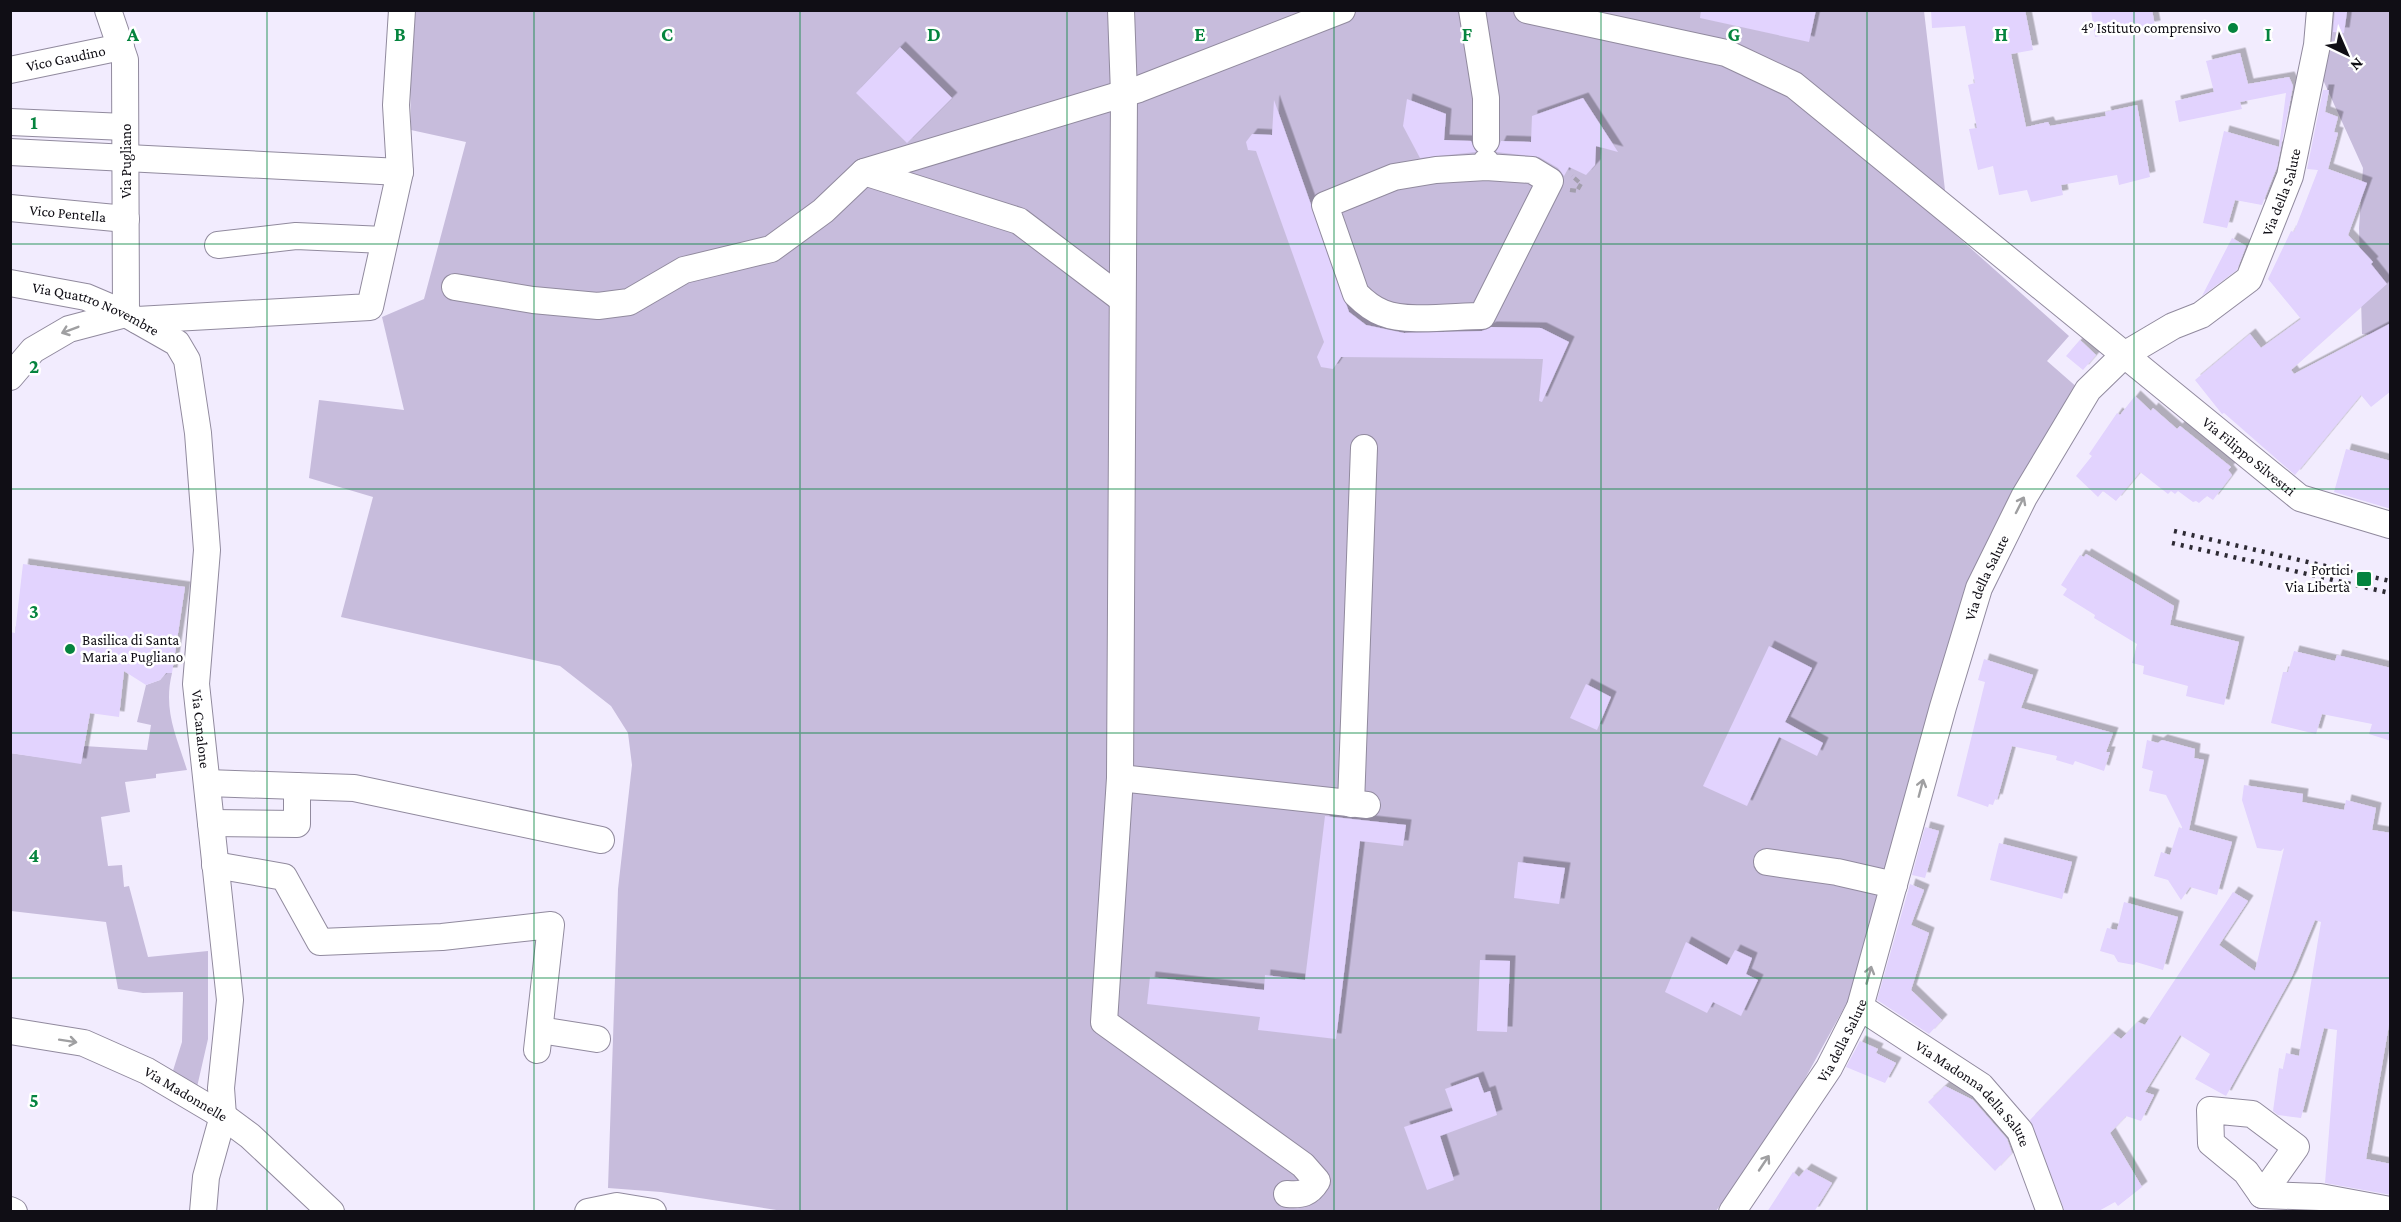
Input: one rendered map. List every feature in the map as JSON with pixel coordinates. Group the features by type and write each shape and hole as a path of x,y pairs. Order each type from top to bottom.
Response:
{"street":[{"name":"Via Pugliano","path":"108,10 125,60 126,219 132,317"},
{"path":"10,377 33,350 69,329 132,317 370,307 400,172 396,105 402,10"},
{"path":"1121,10 1124,94 1119,778 1104,1022 1303,1165 1317,1181 1311,1191 1302,1195 1287,1194"},
{"path":"455,287 533,300 598,306 629,302 684,270 771,249 823,211 864,172 1124,94 1342,10"},
{"path":"1472,10 1486,98 1486,157"},
{"name":"Via Filippo Silvestri","path":"1527,10 1726,53 1794,85 2300,498 2391,525"},
{"name":"Via della Salute","path":"1732,1212 1829,1068 1860,1007 1979,588 2024,497 2088,390 2124,355 2173,326 2201,315 2249,279 2290,176 2317,45 2320,10"},
{"name":"Vico Gaudino","path":"10,70 121,47"},
{"path":"10,122 125,127"},
{"path":"10,152 126,160 400,172"},
{"path":"1486,157 1532,170 1550,181 1482,316 1400,317 1384,314 1367,305 1356,294 1325,205 1394,177 1436,170 1486,157"},
{"path":"864,172 1019,221 1122,299"},
{"name":"Vico Pentella","path":"10,208 126,219"},
{"path":"218,245 296,236 384,240"},
{"name":"Via Quattro Novembre","path":"10,283 86,297 132,317 177,343"},
{"name":"Via Canalone","path":"177,343 187,360 195,412 207,550 195,684 230,1000 221,1088 223,1116 206,1177 203,1212"},
{"path":"1119,778 1359,804 1364,448"},
{"path":"207,783 354,788 601,840"},
{"path":"211,823 297,824 297,786"},
{"path":"1767,862 1837,872 1894,885"},
{"path":"215,865 284,877 320,942 442,937 551,925 538,1040 597,1039"},
{"name":"Via Madonna della Salute","path":"1860,1007 1981,1086 2020,1131 2050,1212"},
{"name":"Via Madonnelle","path":"10,1031 84,1043 147,1071 223,1116 250,1136 331,1212"},
{"path":"2262,1195 2320,1197 2391,1210"},
{"path":"588,1212 617,1206 653,1212"}],"shaded area":[{"path":"409,11 1924,11 1945,190 1930,212 2069,336 2047,361 2079,389 1997,528 1850,997 1786,1113 1716,1211 789,1212 661,1192 608,1188 618,889 632,765 628,733 611,706 560,666 341,617 373,497 309,478 319,400 404,410 382,317 424,299 466,142 411,130"},
{"path":"2325,11 2390,11 2390,337 2362,334 2359,228 2363,168 2319,71"},
{"path":"166,673 172,673 170,711 187,770 156,774 156,778 125,782 130,812 101,817 108,866 122,865 124,887 129,886 148,957 208,951 208,1039 197,1087 171,1077 182,1042 183,992 143,993 118,989 106,922 11,911 10,753 81,763 84,746 147,750 151,725 137,722 146,685 160,680"}],"building":[{"path":"1701,10 1816,10 1809,42 1700,18"},
{"path":"1931,10 2025,10 2033,50 2011,54 2026,127 2048,122 2050,126 2106,116 2105,112 2137,105 2150,177 2119,185 2117,175 2061,185 2063,195 2031,202 2027,190 1999,195 1993,166 1978,170 1969,129 1977,128 1968,85 1975,83 1965,26 1932,28"},
{"path":"2091,10 2152,10 2155,26 2095,37"},
{"path":"2335,10 2347,12 2344,33 2333,32"},
{"path":"900,47 952,98 907,143 856,93"},
{"path":"2240,53 2248,84 2289,77 2293,86 2277,167 2262,205 2235,200 2227,228 2203,223 2224,131 2279,147 2286,93 2240,102 2242,109 2179,122 2175,101 2214,92 2206,61"},
{"path":"2323,90 2329,90 2325,112 2338,117 2334,132 2338,133 2328,169 2367,183 2348,235 2373,262 2371,264 2387,284 2291,370 2294,374 2391,323 2391,391 2371,407 2361,395 2295,475 2224,413 2222,414 2195,380 2250,334 2261,348 2301,319 2268,279 2291,231 2294,232 2318,170 2307,169"},
{"path":"1583,98 1618,152 1596,146 1595,165 1586,175 1569,167 1564,176 1558,168 1539,157 1496,152 1501,141 1531,142 1532,116"},
{"path":"1407,99 1446,114 1444,140 1471,141 1476,152 1420,158 1403,126"},
{"path":"1274,100 1349,312 1366,325 1404,333 1482,331 1491,327 1541,328 1569,342 1542,402 1539,401 1543,359 1341,357 1333,369 1321,367 1317,357 1324,342 1256,151 1248,150 1246,142 1252,134 1272,135"},
{"path":"2232,238 2246,246 2237,270 2202,296"},
{"path":"2080,340 2096,355 2083,370 2066,356"},
{"path":"2135,396 2151,411 2153,408 2177,429 2180,426 2231,467 2228,470 2232,475 2213,500 2207,496 2199,503 2193,502 2178,491 2175,494 2171,491 2168,494 2140,472 2116,501 2103,491 2098,497 2076,476 2092,456 2089,454 2117,413 2120,415"},
{"path":"2346,449 2391,461 2391,509 2334,492"},
{"path":"2086,554 2174,606 2170,625 2239,642 2224,705 2186,696 2188,686 2143,674 2144,666 2132,663 2137,644 2094,618 2095,615 2063,595 2067,589 2061,585 2080,555 2084,557"},
{"name":"Basilica di Santa Maria a Pugliano","path":"23,564 185,587 172,673 166,673 160,680 146,685 124,671 119,717 90,713 81,764 10,753 10,632 15,633"},
{"path":"1769,646 1812,668 1785,722 1823,743 1817,756 1779,737 1747,806 1703,786"},
{"path":"2294,651 2335,661 2337,655 2391,668 2391,741 2369,734 2372,724 2322,714 2316,734 2271,723 2283,672 2288,672"},
{"path":"1984,659 2033,675 2021,708 2113,733 2106,752 2110,752 2104,771 2075,761 2073,765 2056,760 2057,756 2012,746 1997,800 1995,799 1993,805 1989,804 1988,807 1957,796 1985,682 1978,680"},
{"path":"1586,684 1611,697 1597,730 1570,718"},
{"path":"2147,740 2158,743 2162,740 2195,749 2194,758 2204,760 2189,830 2232,842 2217,895 2190,887 2181,900 2168,880 2154,876 2161,852 2170,855 2179,827 2183,829 2166,795 2149,791 2153,771 2142,768"},
{"path":"2244,785 2303,794 2302,802 2344,810 2346,800 2376,808 2372,830 2391,833 2391,1013 2366,1159 2391,1164 2391,1195 2325,1183 2337,1030 2324,1028 2301,1118 2278,1115 2273,1111 2279,1068 2283,1069 2286,1053 2299,1056 2321,922 2315,920 2292,976 2226,1096 2195,1079 2210,1054 2180,1035 2145,1092 2154,1095 2141,1121 2126,1116 2110,1133 2142,1187 2118,1206 2115,1202 2097,1212 2065,1212 2030,1120 2113,1033 2121,1039 2138,1022 2145,1025 2233,892 2248,901 2219,945 2255,971 2284,848 2281,851 2257,848 2242,800"},
{"path":"1325,816 1406,825 1403,846 1360,841 1336,1039 1258,1030 1260,1017 1147,1004 1150,977 1264,990 1265,975 1305,980"},
{"path":"1925,827 1939,831 1925,878 1912,875"},
{"path":"1999,843 2072,862 2062,899 1990,880"},
{"path":"1518,862 1565,868 1559,904 1514,898"},
{"path":"1910,884 1924,890 1911,925 1929,933 1911,990 1942,1020 1929,1034 1877,1000"},
{"path":"2124,902 2178,917 2163,970 2136,962 2134,965 2118,962 2114,955 2100,951 2107,928 2117,930"},
{"path":"1686,942 1727,965 1735,950 1752,958 1746,974 1758,980 1741,1016 1713,1002 1707,1013 1665,992"},
{"path":"1480,960 1510,961 1507,1032 1477,1031"},
{"path":"1860,1041 1878,1049 1876,1053 1896,1063 1885,1083 1846,1067"},
{"path":"1478,1077 1484,1093 1490,1091 1497,1115 1440,1136 1454,1180 1427,1190 1404,1127 1453,1111 1445,1089"},
{"path":"1945,1086 1973,1100 2007,1139 2012,1153 1995,1171 1928,1102"},
{"path":"1806,1169 1832,1183 1814,1212 1767,1212 1793,1172 1799,1177"}],"railway":[{"path":"2174,531 2390,581"},
{"path":"2172,543 2390,593"}],"place":[{"name":"4° Istituto comprensivo","path":"2233,28"},
{"name":"Portici Via Libertà","path":"2364,579"},
{"name":"Basilica di Santa Maria a Pugliano","path":"70,649"}]}
